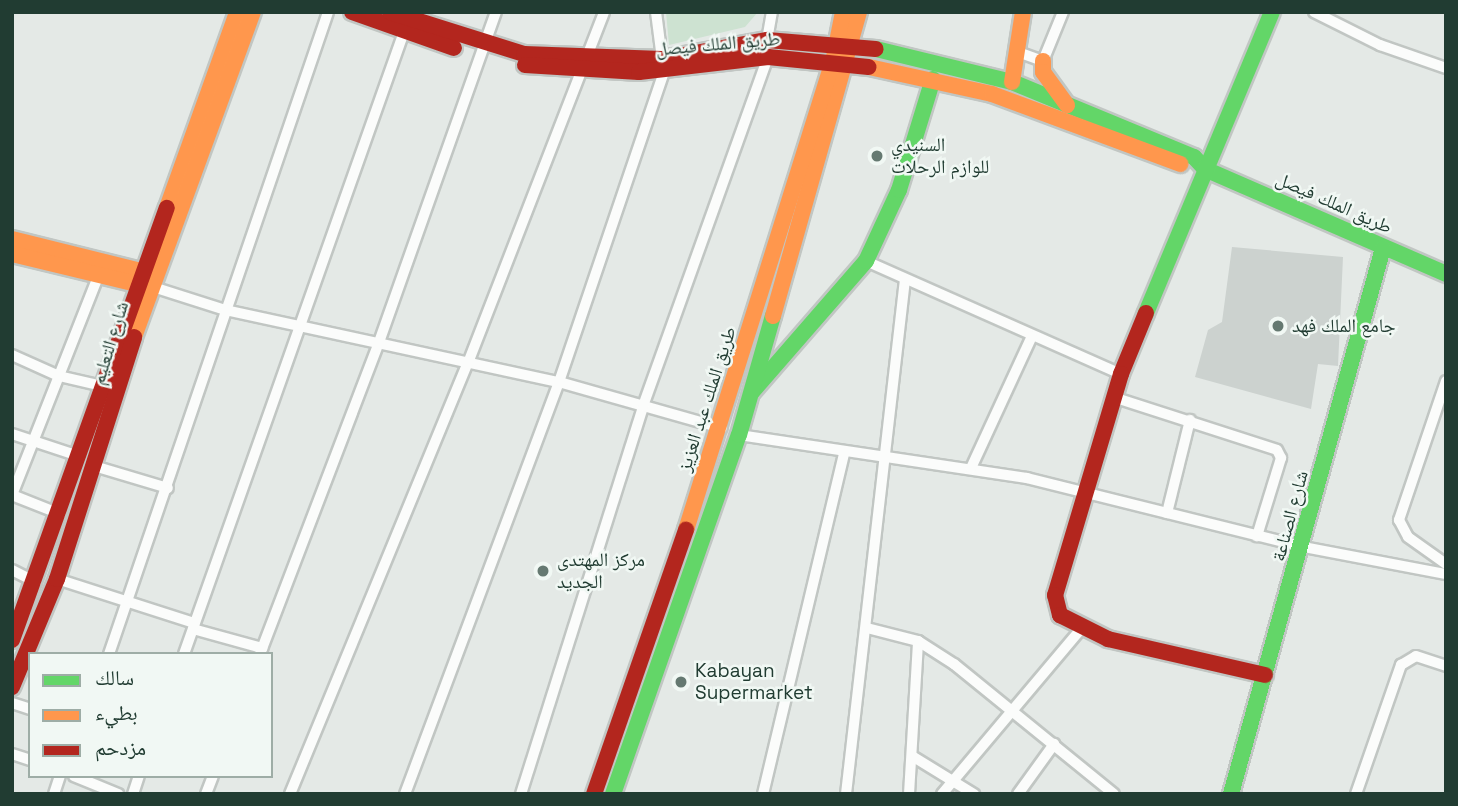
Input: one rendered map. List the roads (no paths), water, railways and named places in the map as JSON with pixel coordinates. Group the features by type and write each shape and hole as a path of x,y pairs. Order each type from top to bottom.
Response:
{"main road":[{"name":"شارع التعليم","path":"12,640 36,582 102,386 237,12"},
{"name":"شارع التعليم","path":"12,687 57,579 94,466 142,280 253,12"},
{"name":"طريق الملك فيصل","path":"352,12 408,21"},
{"name":"طريق الملك فيصل","path":"390,12 486,52 587,64 663,65 768,57 841,62 933,79 992,94 1205,169 1446,274"},
{"name":"طريق الملك عبد العزيز","path":"842,12 845,43"},
{"name":"طريق الملك عبد العزيز","path":"613,794 739,435 845,43 859,12"},
{"path":"1012,82 1023,12"},
{"path":"1265,675 1181,660 1082,628 1060,615 1055,595 1121,374 1272,12"},
{"name":"طريق الملك فيصل","path":"663,65 767,40 845,43 1012,82 1194,157 1205,169"},
{"path":"1043,61 1043,72 1067,105"},
{"name":"طريق الملك عبد العزيز","path":"594,794 722,428 841,62"},
{"path":"752,392 866,261 899,190 933,79"},
{"name":"شارع الصناعة","path":"1231,794 1304,547 1383,248"},
{"path":"13,252 142,280"},
{"path":"13,252 99,274 142,280"}],"street":[{"path":"110,652 131,603 225,310 328,12"},
{"path":"57,579 261,651 486,52 496,12"},
{"path":"290,794 468,363 587,64 604,12"},
{"path":"405,794 559,382 663,65 656,12"},
{"path":"767,40 772,12"},
{"path":"1018,51 1043,61 1063,12"},
{"path":"1314,12 1446,68"},
{"path":"185,652 302,327 408,21"},
{"path":"521,794 643,406 768,57"},
{"path":"866,261 1121,374"},
{"path":"60,514 12,495 99,274"},
{"path":"846,794 867,628 881,459 905,279"},
{"path":"142,280 225,310 559,382 722,428"},
{"path":"971,468 1032,336"},
{"path":"12,355 59,376 102,386"},
{"path":"1446,381 1399,520 1408,537 1446,564"},
{"path":"1113,397 1277,450 1281,458 1257,536"},
{"path":"1167,513 1191,421"},
{"path":"12,434 79,456"},
{"path":"739,435 844,454 971,468 1304,547 1446,575"},
{"path":"763,794 844,454"},
{"path":"94,466 168,488"},
{"path":"12,570 36,582"},
{"path":"867,628 918,641 1054,744 1106,792"},
{"path":"942,794 1082,628"},
{"path":"909,794 918,641"},
{"path":"1356,794 1401,665 1416,656 1446,666"},
{"path":"1018,794 1054,744"},
{"path":"912,756 974,794"},
{"path":"79,778 118,794"}],"place":[{"name":"السنيدي للوازم الرحلات","path":"877,156"},
{"name":"جامع الملك فهد","path":"1278,326"},
{"name":"مركز المهتدى الجديد","path":"543,571"},
{"name":"Kabayan Supermarket","path":"681,682"}]}
